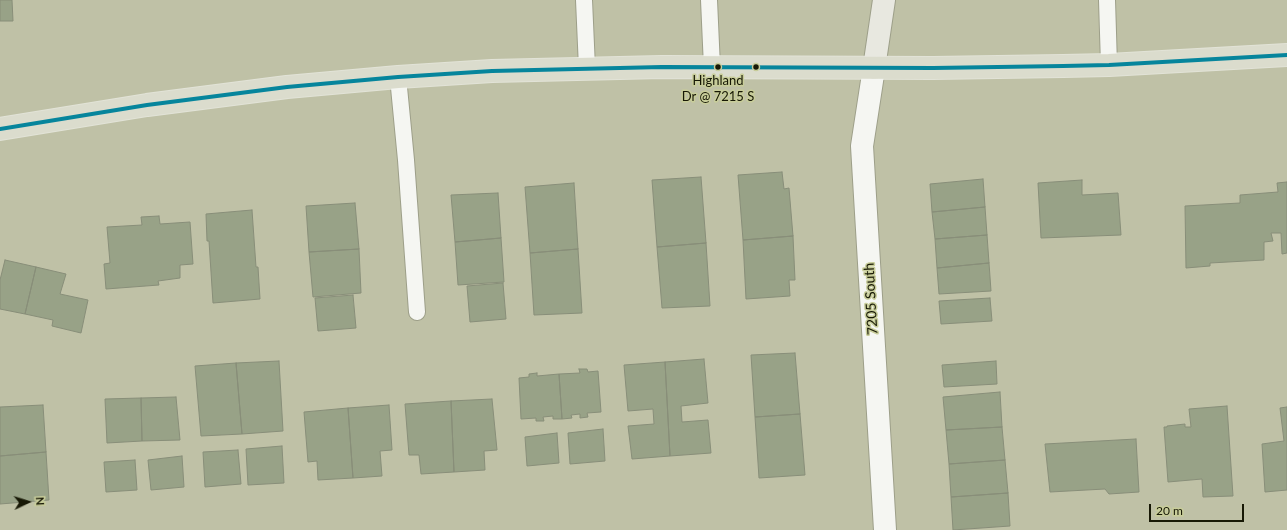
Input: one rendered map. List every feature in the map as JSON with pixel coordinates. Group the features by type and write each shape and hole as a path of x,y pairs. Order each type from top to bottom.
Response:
{"main road":[{"path":"0,129 147,105 271,89 398,77 492,71 587,68 933,68 1110,65 1287,55"}],"street":[{"path":"874,68 884,0"},
{"name":"7205 South","path":"874,68 862,146 885,530"}],"lane":[{"path":"584,0 587,68"},
{"path":"709,0 712,67"},
{"path":"1107,0 1110,65"},
{"path":"398,77 406,160 417,312"}],"building":[{"path":"0,0 12,0 13,21 0,21"},
{"path":"782,172 784,189 789,188 793,236 743,240 738,175"},
{"path":"701,177 706,243 657,247 652,180"},
{"path":"983,179 985,207 932,212 930,184"},
{"path":"1082,180 1082,195 1118,193 1121,235 1041,238 1038,183"},
{"path":"1287,182 1287,253 1282,254 1281,233 1271,233 1273,241 1264,242 1264,260 1210,263 1210,266 1186,268 1185,206 1240,203 1240,195 1278,192 1277,183"},
{"path":"574,183 578,249 530,253 525,187"},
{"path":"498,193 501,238 455,242 451,195"},
{"path":"355,203 359,249 309,252 306,206"},
{"path":"985,207 987,235 935,239 932,212"},
{"path":"252,210 260,299 213,303 206,214"},
{"path":"159,216 160,224 190,222 193,264 180,265 180,278 158,281 159,285 106,289 104,264 110,263 107,227 142,225 141,217"},
{"path":"987,235 989,263 937,268 935,239"},
{"path":"793,236 795,280 789,280 790,296 746,299 743,240"},
{"path":"501,238 504,282 458,285 455,242"},
{"path":"706,243 710,306 662,308 657,247"},
{"path":"359,249 361,293 313,297 309,252"},
{"path":"578,249 582,313 534,315 530,253"},
{"path":"5,260 36,267 25,314 0,309 0,280"},
{"path":"989,263 991,291 939,294 937,268"},
{"path":"36,267 66,274 60,294 88,300 81,333 52,326 53,320 25,314"},
{"path":"503,283 506,319 470,322 467,286"},
{"path":"353,295 356,328 318,331 315,298"},
{"path":"990,298 992,321 941,324 939,301"},
{"path":"795,353 800,414 755,417 751,355"},
{"path":"704,359 708,403 681,406 682,422 708,420 711,453 670,456 665,362"},
{"path":"279,361 283,431 242,434 236,363"},
{"path":"996,361 997,384 944,387 942,365"},
{"path":"665,362 670,456 632,459 628,426 654,424 653,409 628,411 624,365"},
{"path":"236,363 242,434 201,436 195,366"},
{"path":"579,369 587,369 588,372 598,371 601,412 587,413 588,417 580,418 580,414 571,415 572,418 562,419 559,374 580,373"},
{"path":"537,373 537,376 559,374 562,419 553,419 553,416 543,417 544,421 536,421 536,418 521,419 519,378 529,377 529,374"},
{"path":"1000,392 1002,427 946,430 943,397"},
{"path":"176,397 180,440 142,441 141,398"},
{"path":"141,398 142,441 107,443 105,399"},
{"path":"492,399 497,450 484,451 485,470 454,472 451,401"},
{"path":"451,401 454,472 421,474 419,455 409,455 405,404"},
{"path":"43,405 46,452 0,456 0,407"},
{"path":"389,405 392,450 380,451 382,476 353,478 348,408"},
{"path":"1227,406 1233,496 1203,497 1202,479 1168,482 1164,427 1185,424 1185,427 1191,427 1189,409"},
{"path":"1287,407 1287,490 1265,492 1262,444 1284,441 1280,408"},
{"path":"348,408 353,478 318,480 317,461 308,462 304,412"},
{"path":"800,414 805,475 759,478 755,417"},
{"path":"1002,427 1005,460 949,464 946,430"},
{"path":"603,429 605,461 570,464 568,433"},
{"path":"557,433 559,463 527,466 525,437"},
{"path":"1136,439 1139,492 1109,494 1105,489 1050,492 1045,444"},
{"path":"282,446 284,483 248,485 246,449"},
{"path":"238,450 241,484 205,487 203,452"},
{"path":"46,452 49,500 0,504 0,456"},
{"path":"182,456 184,487 151,490 148,460"},
{"path":"135,460 137,490 106,492 104,462"},
{"path":"1005,460 1008,493 951,497 949,464"},
{"path":"1008,493 1010,526 953,530 951,497"}],"transit line":[{"path":"0,129 147,105 287,87 398,77 492,71 662,67 933,68 1063,66 1109,65 1287,55"}],"place":[{"name":"Highland Dr @ 7215 S","path":"718,67"}]}
